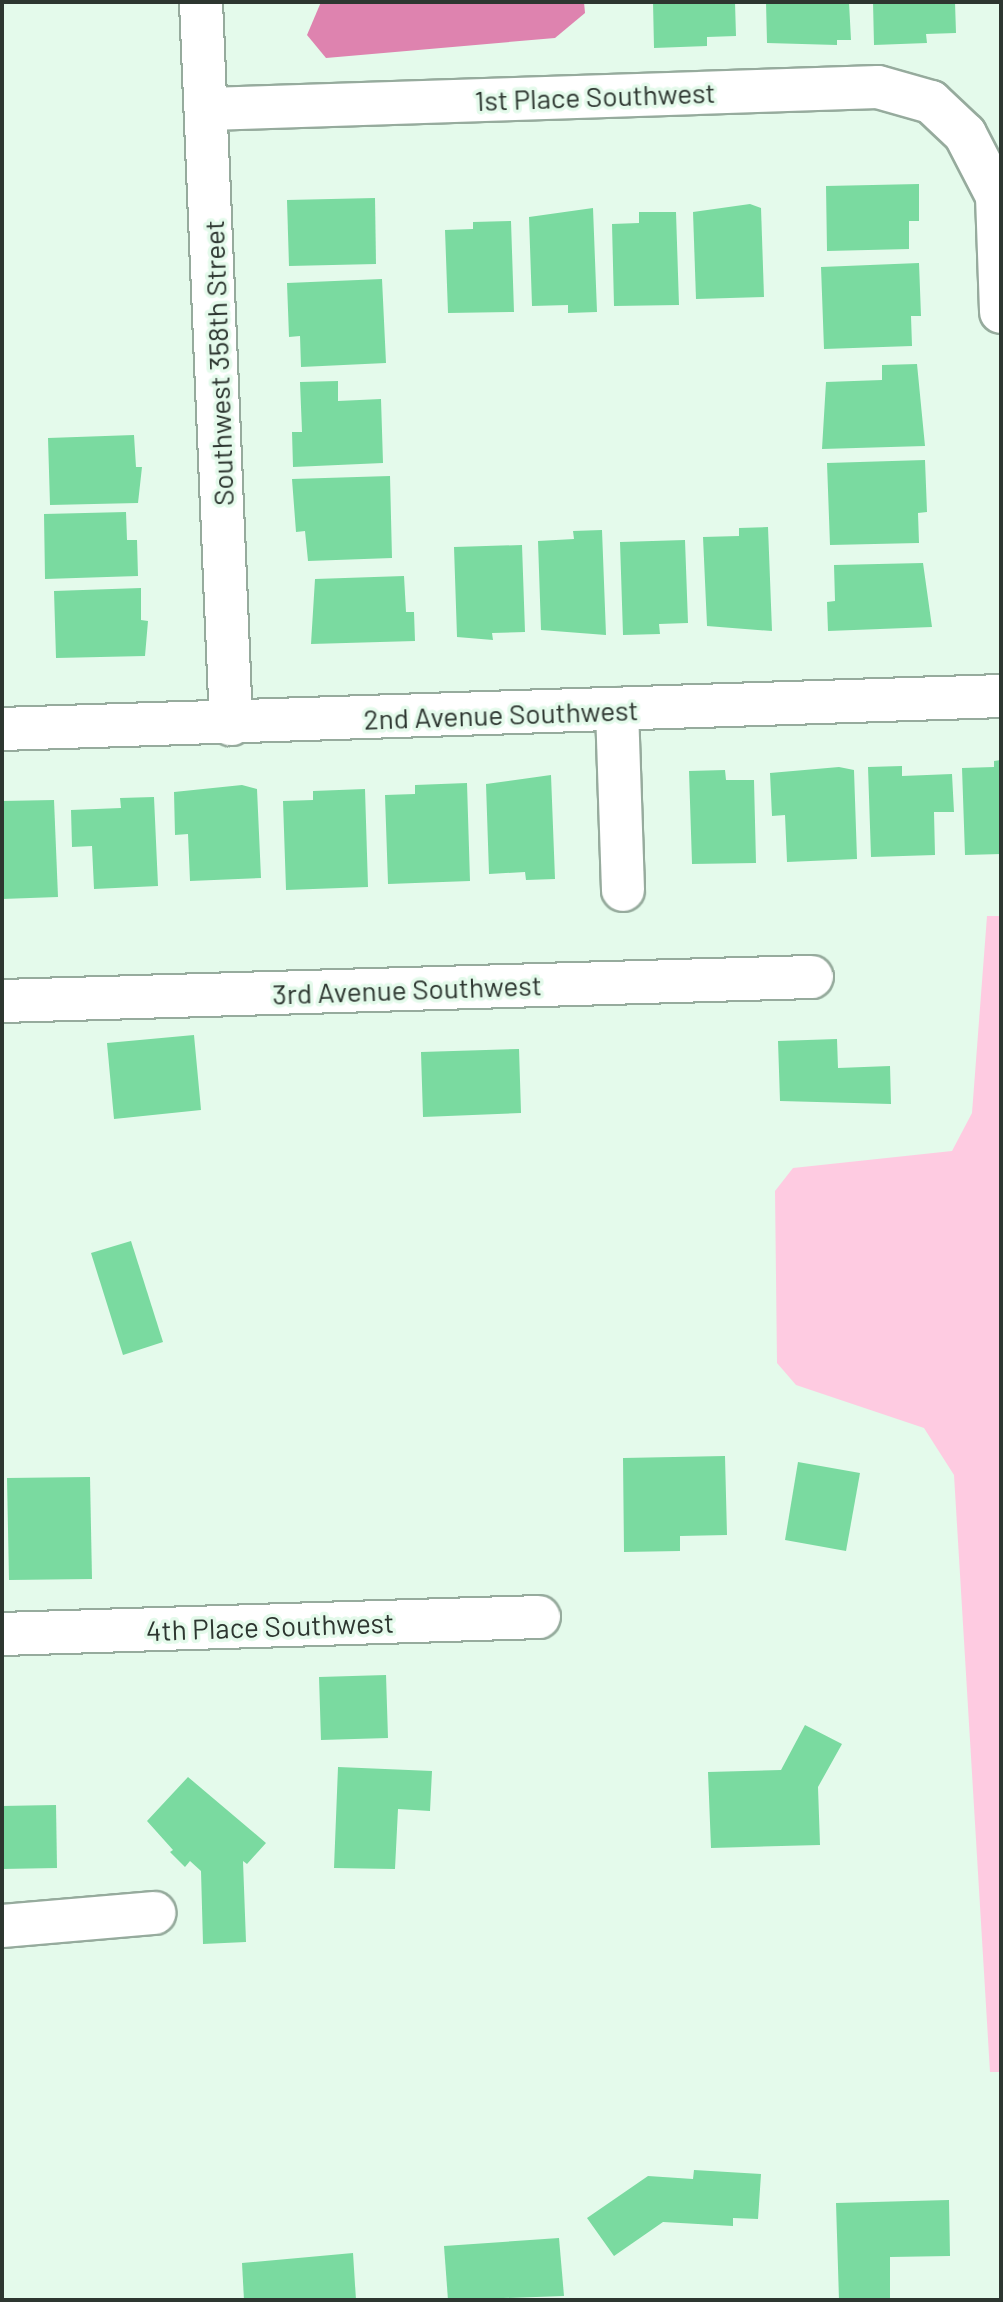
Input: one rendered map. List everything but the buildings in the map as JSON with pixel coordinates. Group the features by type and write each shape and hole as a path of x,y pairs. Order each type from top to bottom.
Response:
{"street":[{"name":"Southwest 358th Street","path":"201,2 209,109 231,724"},
{"name":"1st Place Southwest","path":"209,109 878,87 931,102 965,134 997,196 1001,312"},
{"name":"2nd Avenue Southwest","path":"2,729 231,724 1001,696"},
{"path":"617,709 623,890"},
{"name":"3rd Avenue Southwest","path":"2,1001 812,977"},
{"name":"4th Place Southwest","path":"2,1634 539,1617"},
{"path":"2,1926 154,1913"}],"shaded area":[{"path":"321,2 584,2 585,13 555,38 326,58 307,35"},
{"path":"987,916 1001,916 1001,2072 990,2072 954,1475 924,1428 796,1385 777,1363 775,1191 793,1168 952,1151 972,1113"}]}
